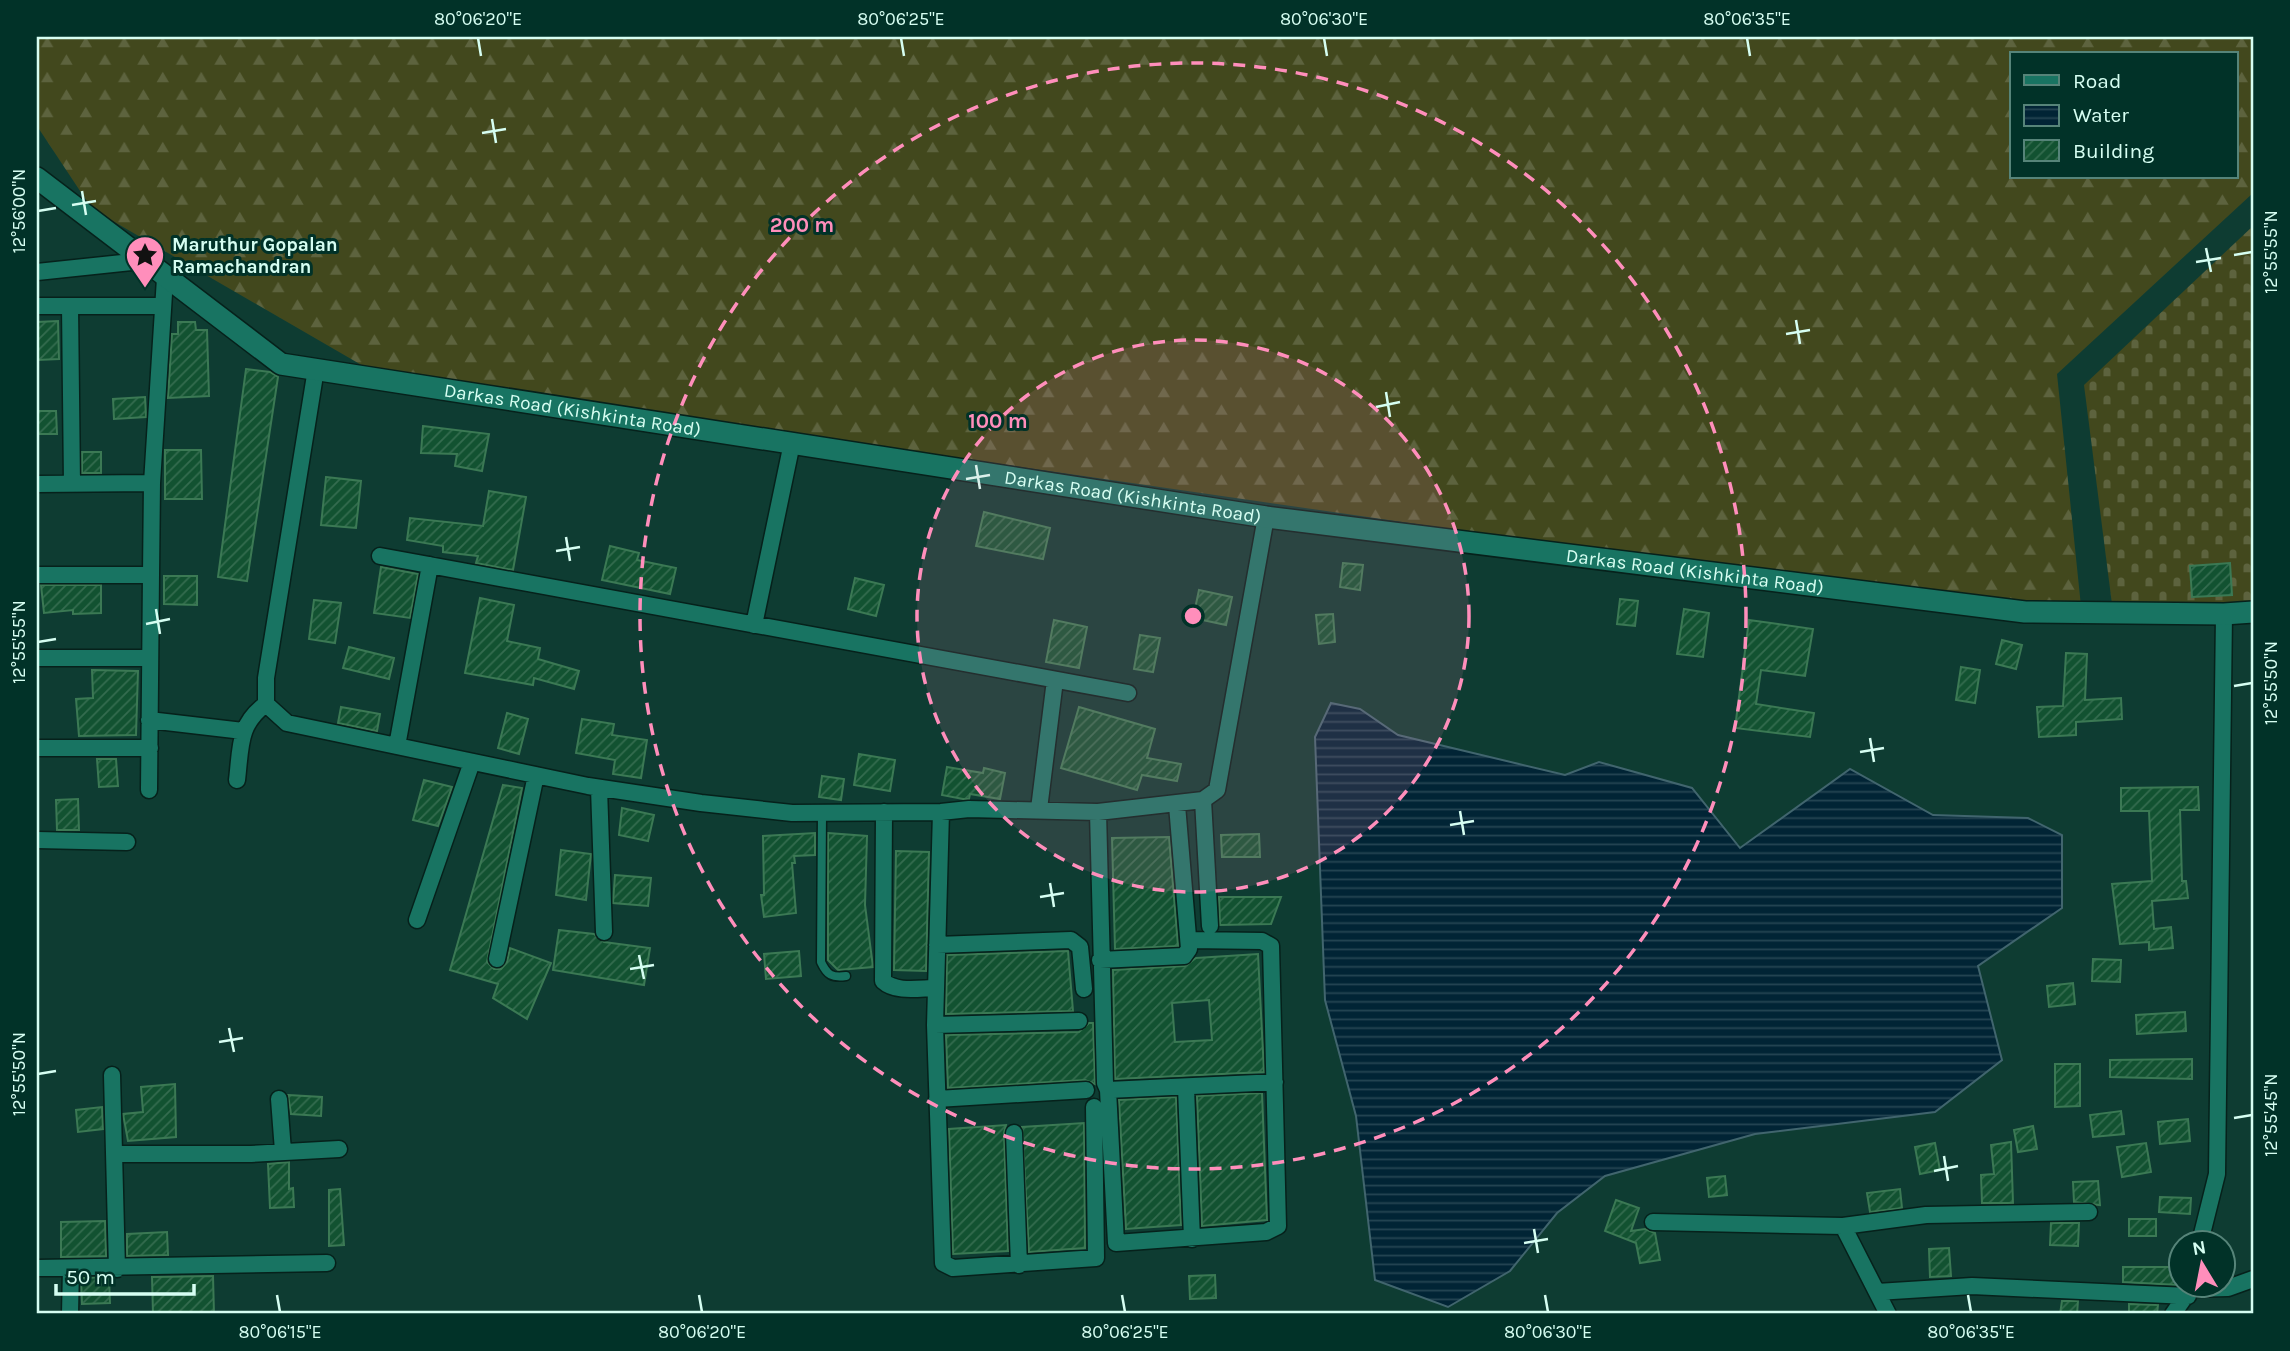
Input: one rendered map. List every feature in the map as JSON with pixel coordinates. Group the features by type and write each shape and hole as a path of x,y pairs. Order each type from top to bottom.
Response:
{"main road":[{"name":"Darkas Road (Kishkinta Road)","path":"37,178 141,261 281,364 1266,517 2025,612 2253,612"}],"street":[{"path":"37,272 141,261"},
{"path":"149,790 152,482 165,278"},
{"path":"37,306 163,306"},
{"path":"70,306 72,484"},
{"path":"316,369 266,678 266,704 287,723 599,788 701,803 822,813 1039,809 1098,812 1203,800 1217,790 1266,517"},
{"path":"754,625 792,443"},
{"path":"37,484 152,482"},
{"path":"380,556 1128,693"},
{"path":"397,746 430,565"},
{"path":"37,575 151,575"},
{"path":"2204,1228 2217,1174 2224,614"},
{"path":"37,658 149,658"},
{"path":"1039,809 1055,680"},
{"path":"237,780 243,731 250,716 266,704"},
{"path":"149,720 243,731"},
{"path":"37,748 150,748"},
{"path":"417,920 472,762"},
{"path":"497,958 536,775"},
{"path":"599,788 604,932"},
{"path":"1203,800 1210,926"},
{"path":"1100,960 1184,956 1189,949 1177,805"},
{"path":"884,812 884,981 889,987 936,988"},
{"path":"941,812 935,1025 943,1263 953,1268 1019,1265 1093,1259 1098,1255 1094,1107"},
{"path":"1098,812 1105,1083 1108,1090 1116,1243 1266,1232 1278,1226 1271,946 1262,941 1189,940"},
{"path":"37,839 127,842"},
{"path":"937,945 1071,940 1080,947 1084,989"},
{"path":"935,1025 1079,1021"},
{"path":"112,1075 117,1269"},
{"path":"1108,1090 1275,1082"},
{"path":"1186,1088 1192,1239"},
{"path":"937,1099 1086,1090"},
{"path":"279,1099 282,1151"},
{"path":"1014,1133 1019,1265"},
{"path":"116,1154 251,1154 340,1149"},
{"path":"1653,1222 1843,1226 1926,1215 2090,1212"},
{"path":"1843,1226 1888,1314"},
{"path":"37,1268 117,1269 327,1263"},
{"path":"70,1314 71,1268"},
{"path":"1877,1292 1972,1286 2168,1290"},
{"path":"2174,1314 2183,1298"}],"lane":[{"path":"822,813 821,962 826,972 834,977 846,976"}],"green space":[{"path":"37,37 2253,37 2253,193 2057,374 2082,616 1527,540 377,374 92,209 37,126"},
{"path":"2253,226 2253,601 2113,612 2084,385"}],"water":[{"path":"1331,703 1360,709 1398,735 1565,775 1599,762 1692,788 1740,848 1850,769 1933,815 2028,818 2062,835 2062,908 1978,966 2002,1060 1935,1112 1755,1134 1605,1176 1557,1213 1510,1271 1448,1307 1375,1280 1356,1116 1325,1000 1315,737"}],"building":[{"path":"58,321 59,359 37,360 37,322"},
{"path":"178,322 195,322 196,330 207,330 209,396 168,398 172,334 178,334"},
{"path":"246,369 270,372 278,377 247,581 218,577"},
{"path":"145,397 146,417 114,419 113,399"},
{"path":"37,411 56,411 57,434 37,434"},
{"path":"423,426 489,434 482,471 455,466 457,454 421,453"},
{"path":"165,450 201,450 202,499 165,499"},
{"path":"82,452 101,452 101,473 82,473"},
{"path":"326,477 361,481 356,528 321,525"},
{"path":"489,491 526,497 513,570 476,563 478,556 443,552 443,546 407,540 410,518 483,526"},
{"path":"984,512 1050,528 1043,559 976,546"},
{"path":"610,546 639,553 637,560 676,568 670,594 602,580"},
{"path":"1343,563 1363,565 1360,590 1340,587"},
{"path":"2230,563 2232,595 2192,597 2190,566"},
{"path":"381,567 418,574 410,618 374,613"},
{"path":"164,576 197,576 197,605 164,604"},
{"path":"855,578 884,585 876,616 848,609"},
{"path":"41,585 101,585 101,613 73,614 73,610 44,613"},
{"path":"1199,590 1232,597 1226,625 1193,618"},
{"path":"480,598 514,605 507,641 540,648 538,659 579,671 574,689 534,678 533,685 465,673"},
{"path":"1620,599 1638,601 1635,626 1617,624"},
{"path":"314,600 341,603 335,643 309,639"},
{"path":"1684,609 1709,613 1703,657 1677,654"},
{"path":"1333,614 1335,642 1319,644 1316,615"},
{"path":"1054,620 1087,627 1079,668 1046,662"},
{"path":"1749,620 1813,629 1805,676 1761,670 1756,704 1814,713 1810,737 1735,728"},
{"path":"1140,635 1160,638 1153,672 1134,669"},
{"path":"2002,640 2022,645 2016,669 1996,664"},
{"path":"349,647 394,658 389,679 343,668"},
{"path":"2066,653 2087,654 2085,700 2121,698 2122,719 2076,722 2076,735 2039,737 2037,707 2063,706"},
{"path":"1961,667 1980,670 1975,703 1956,700"},
{"path":"92,670 138,671 136,735 79,736 76,699 93,698"},
{"path":"341,707 380,714 377,731 338,723"},
{"path":"1079,707 1155,729 1147,758 1181,764 1177,781 1142,775 1137,790 1061,768"},
{"path":"507,713 528,719 519,754 498,748"},
{"path":"582,719 614,724 612,735 647,740 641,778 613,774 615,760 576,753"},
{"path":"859,754 895,760 890,791 854,785"},
{"path":"97,759 116,759 118,786 99,787"},
{"path":"947,767 983,773 984,768 1005,773 1000,799 970,794 969,799 942,795"},
{"path":"822,776 844,779 841,800 819,797"},
{"path":"424,780 452,787 438,826 413,820"},
{"path":"503,785 522,788 487,962 494,969 501,969 507,962 510,948 551,963 527,1019 493,998 498,984 450,970"},
{"path":"2198,787 2199,810 2180,810 2182,881 2186,881 2188,898 2152,901 2154,929 2171,927 2173,948 2149,950 2149,942 2120,944 2112,884 2152,881 2149,811 2121,811 2121,788"},
{"path":"78,799 79,830 57,830 56,800"},
{"path":"622,808 654,815 648,841 619,835"},
{"path":"815,833 815,855 794,856 795,863 792,863 796,913 764,917 761,895 764,895 763,836"},
{"path":"828,833 867,836 865,905 873,967 838,970 828,960"},
{"path":"1259,834 1260,857 1222,857 1221,835"},
{"path":"1169,837 1178,946 1115,949 1112,838"},
{"path":"561,850 591,854 586,900 556,895"},
{"path":"896,851 929,852 926,971 894,970"},
{"path":"615,875 651,878 648,906 613,903"},
{"path":"1219,897 1281,897 1271,924 1220,925"},
{"path":"559,930 594,934 604,942 650,948 644,985 553,970"},
{"path":"799,951 801,976 766,979 764,954"},
{"path":"1068,951 1073,1011 946,1014 947,955"},
{"path":"1258,954 1264,1072 1115,1079 1113,970 1185,966 1196,958","holes":["1209,1000 1212,1040 1175,1042 1172,1003"]},
{"path":"2093,959 2121,960 2120,982 2092,981"},
{"path":"2073,983 2075,1004 2049,1007 2047,986"},
{"path":"2185,1012 2186,1031 2137,1034 2136,1015"},
{"path":"1089,1023 1093,1023 1095,1084 1085,1080 948,1088 946,1035 1079,1032"},
{"path":"2192,1059 2192,1079 2110,1077 2110,1060"},
{"path":"2055,1064 2080,1064 2080,1106 2055,1107"},
{"path":"175,1084 176,1137 128,1141 123,1114 143,1112 141,1087"},
{"path":"1262,1093 1267,1220 1202,1226 1197,1096"},
{"path":"288,1095 322,1097 321,1116 291,1114"},
{"path":"1176,1097 1181,1225 1126,1229 1119,1100"},
{"path":"102,1107 103,1129 78,1132 76,1110"},
{"path":"2121,1111 2124,1134 2093,1137 2090,1115"},
{"path":"2188,1119 2190,1141 2160,1144 2158,1122"},
{"path":"1084,1123 1085,1248 1029,1252 1022,1127"},
{"path":"1006,1125 1004,1133 1008,1251 953,1254 949,1129"},
{"path":"2033,1126 2037,1149 2018,1152 2014,1130"},
{"path":"2011,1142 2013,1203 1982,1203 1981,1175 1994,1174 1991,1145"},
{"path":"1935,1143 1940,1170 1920,1174 1915,1147"},
{"path":"2146,1143 2151,1172 2122,1177 2117,1147"},
{"path":"289,1162 289,1189 293,1188 294,1207 270,1208 268,1164"},
{"path":"1725,1176 1727,1195 1709,1197 1707,1178"},
{"path":"2098,1181 2100,1205 2074,1202 2073,1182"},
{"path":"340,1189 344,1245 329,1246 329,1190"},
{"path":"1900,1189 1902,1208 1870,1212 1867,1193"},
{"path":"2160,1197 2191,1198 2190,1214 2159,1212"},
{"path":"1616,1200 1639,1208 1631,1231 1645,1229 1655,1233 1660,1260 1640,1263 1636,1243 1605,1231"},
{"path":"2129,1219 2156,1219 2156,1236 2129,1236"},
{"path":"105,1221 106,1256 61,1257 61,1222"},
{"path":"2051,1223 2079,1223 2078,1246 2050,1245"},
{"path":"167,1232 168,1255 127,1256 127,1234"},
{"path":"1949,1248 1951,1276 1930,1277 1929,1249"},
{"path":"2123,1267 2168,1267 2168,1284 2123,1282"},
{"path":"1215,1275 1216,1298 1190,1299 1189,1276"},
{"path":"213,1276 214,1314 153,1314 152,1277"},
{"path":"109,1277 110,1303 82,1304 81,1278"},
{"path":"2062,1301 2078,1301 2077,1314 2060,1314"},
{"path":"2129,1304 2158,1305 2157,1314 2129,1314"}],"place":[{"name":"Maruthur Gopalan Ramachandran","path":"145,289"}]}
